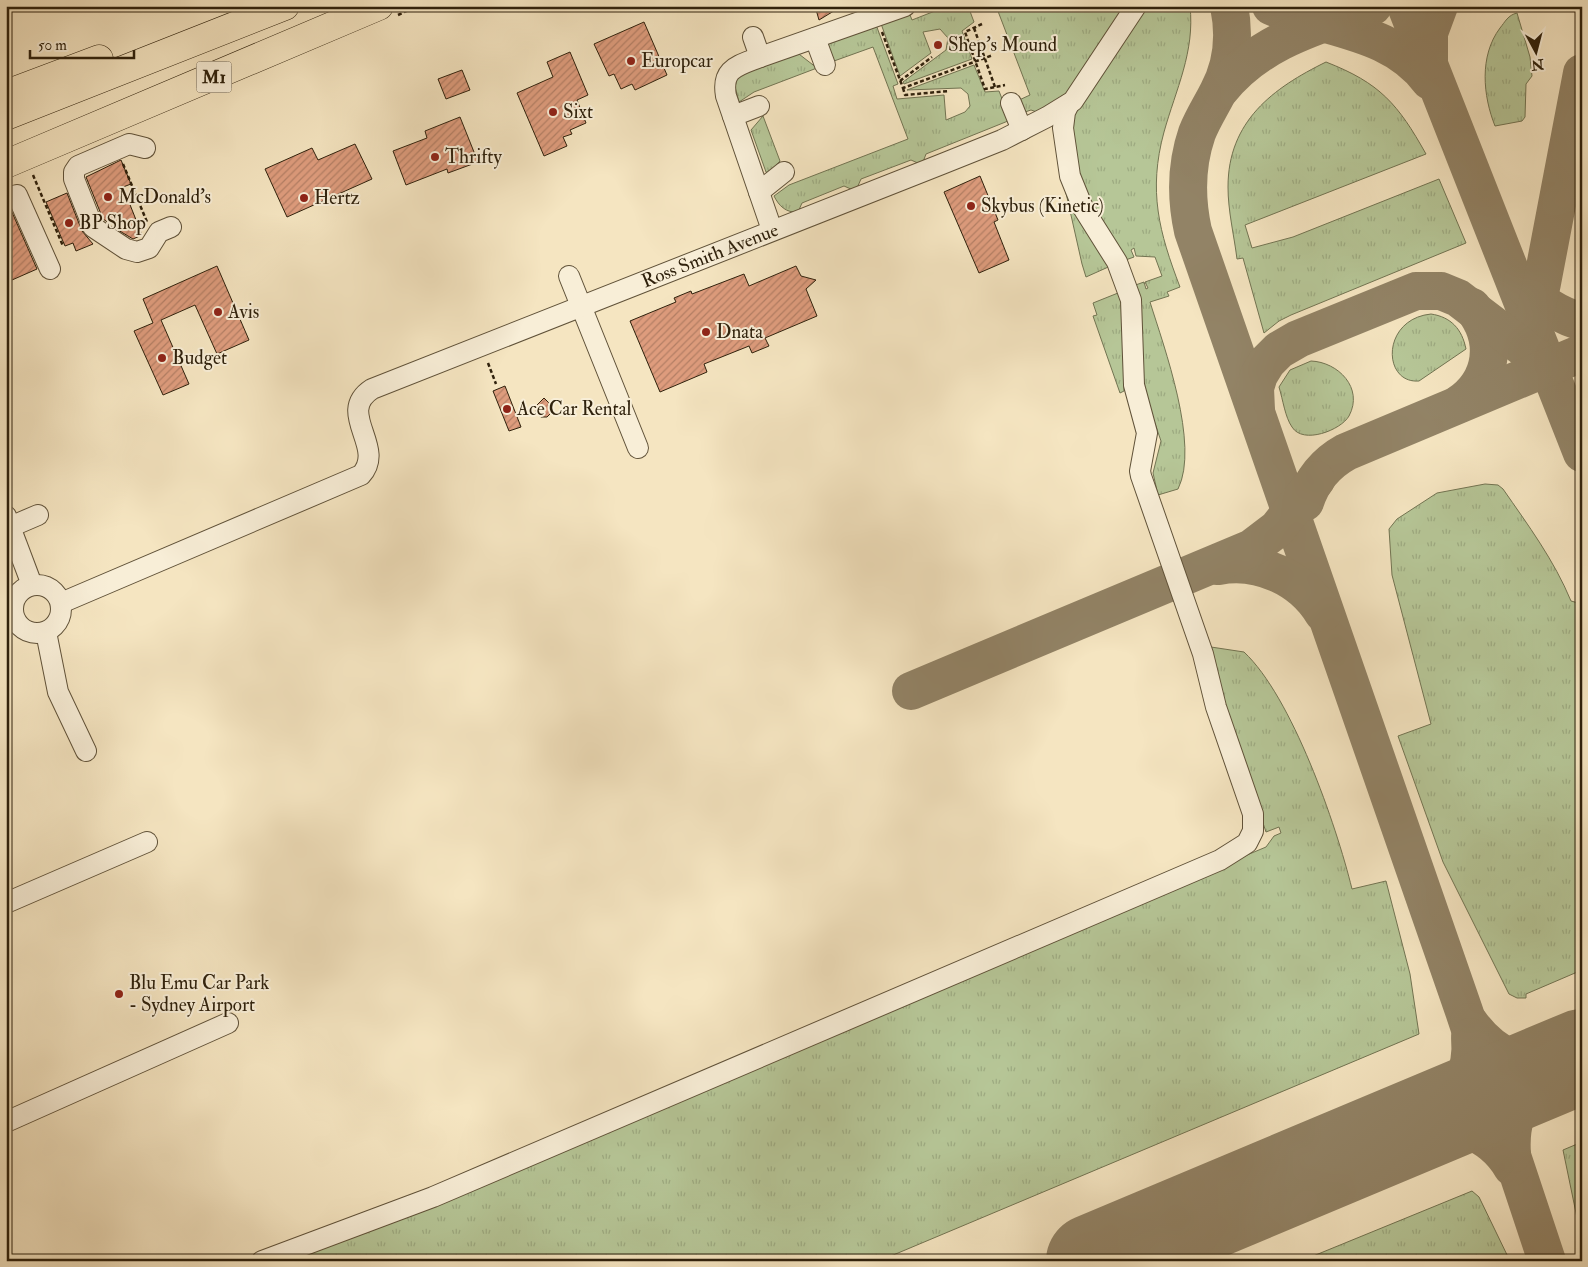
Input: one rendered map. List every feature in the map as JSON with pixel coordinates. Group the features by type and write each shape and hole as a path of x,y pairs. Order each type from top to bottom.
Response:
{"highway":[{"path":"6,94 242,6"},
{"name":"M1","path":"6,116 285,6"},
{"name":"M1","path":"6,164 379,6"},
{"path":"6,171 48,147"}],"lane":[{"path":"262,1261 433,1197 1220,860 1247,843 1254,827 1251,807 1216,707 1203,654 1140,473 1147,433 1134,385 1131,300 1117,262 1083,208 1070,176 1065,155 1063,128 1065,112 1136,6"},
{"path":"772,230 724,84 728,73 737,66 760,57 890,10"},
{"path":"753,37 760,57"},
{"path":"815,38 826,64"},
{"path":"1008,94 1022,130"},
{"name":"Ross Smith Avenue","path":"61,602 361,475 370,462 369,452 358,419 358,406 364,394 372,388 942,164 1022,130 1069,104"},
{"path":"733,116 759,106"},
{"path":"145,148 129,144 78,166 74,172 74,179 93,227 123,248 137,252 149,248 160,229"},
{"path":"759,192 784,172"},
{"path":"6,199 17,195 50,269"},
{"path":"569,276 579,306 638,448"},
{"path":"32,585 8,521 38,515"},
{"path":"32,585 46,586 53,590 61,602 61,617 46,632 14,630 16,621 10,609 19,593 32,585"},
{"path":"46,632 58,692 86,750"},
{"path":"6,903 147,842"},
{"path":"6,1122 228,1023"}],"path":[{"path":"890,10 900,81 905,95 949,91"},
{"path":"982,24 965,32 985,89 995,87 1008,94"},
{"path":"974,28 995,87"},
{"path":"902,88 993,55"},
{"path":"900,81 932,57"},
{"path":"121,158 160,229"},
{"path":"33,175 63,246"},
{"path":"488,363 496,384"}],"green space":[{"path":"933,6 968,6 974,22 962,31 972,59 904,84 903,82 946,50 948,38 940,29 923,32 931,53 900,76 880,21 908,10 912,20 935,11"},
{"path":"996,6 1131,6 1073,91 1040,113 1031,110 1022,113 1017,101 1030,95"},
{"path":"1140,6 1190,6 1191,23 1187,55 1159,153 1156,192 1161,229 1180,287 1167,292 1169,296 1150,302 1178,396 1185,448 1184,470 1178,489 1158,495 1153,473 1161,441 1139,377 1130,287 1144,282 1146,289 1148,288 1145,282 1162,276 1155,257 1136,256 1134,248 1131,250 1134,257 1120,262 1072,172 1074,113"},
{"path":"1517,13 1530,57 1532,76 1526,84 1525,117 1522,121 1495,126 1486,89 1486,63 1493,39 1509,17"},
{"path":"875,22 898,84 893,86 897,99 944,95 946,120 965,112 970,106 968,94 961,88 907,90 974,65 985,92 999,91 1009,117 1008,121 926,154 923,162 920,164 911,160 861,179 857,188 853,190 844,186 802,203 798,212 786,210 778,203 774,196 789,185 908,139 873,47 834,61 826,40"},
{"path":"795,51 817,68 754,92 739,102 735,87 738,75"},
{"path":"1326,62 1360,78 1386,97 1406,121 1426,154 1245,225 1252,248 1293,237 1439,179 1466,243 1291,315 1279,321 1264,333 1243,258 1237,259 1228,196 1230,164 1236,143 1245,125 1257,110 1288,83"},
{"path":"763,116 780,161 768,173 751,130"},
{"path":"1057,153 1115,264 1086,277 1082,264"},
{"path":"1123,291 1124,391 1120,393 1093,316 1097,315 1093,303"},
{"path":"1431,314 1444,318 1454,325 1462,336 1466,349 1419,381 1407,379 1398,372 1393,362 1392,350 1395,338 1403,327 1415,318"},
{"path":"1311,361 1330,366 1346,378 1351,387 1353,406 1349,416 1338,426 1322,434 1304,435 1292,427 1279,387 1290,370"},
{"path":"1485,484 1498,485 1503,489 1549,557 1571,601 1582,604 1582,970 1526,994 1526,998 1517,998 1509,994 1443,862 1398,736 1431,724 1392,575 1389,529 1397,519 1437,493"},
{"path":"1211,647 1244,652 1262,672 1279,699 1310,763 1335,831 1352,889 1386,881 1410,974 1419,1034 879,1261 280,1261 1266,847 1274,836 1281,833 1279,827 1266,832 1217,685"},
{"path":"1582,1142 1582,1242 1563,1150"},
{"path":"1472,1191 1479,1197 1510,1261 1301,1261"}],"building":[{"path":"815,6 842,6 819,20"},
{"name":"Europcar","path":"644,22 667,75 635,90 632,84 621,89 614,74 609,76 594,44"},
{"name":"Sixt","path":"570,52 588,95 577,100 586,123 570,130 572,134 563,137 567,146 544,156 517,93 553,77 547,62"},
{"path":"462,70 470,90 446,99 438,79"},
{"name":"Thrifty","path":"460,117 478,162 448,173 447,169 406,185 393,151 427,138 425,131"},
{"name":"Hertz","path":"355,144 372,179 287,217 265,169 312,148 318,160"},
{"name":"McDonald's","path":"121,160 131,184 123,187 142,235 133,239 118,230 115,221 109,223 103,219 86,177"},
{"path":"980,176 998,220 994,222 1009,260 979,273 944,192"},
{"name":"BP Shop","path":"67,193 82,231 93,244 76,251 73,243 65,246 46,202"},
{"path":"11,210 37,269 12,280 6,268 6,211"},
{"name":"Avis","path":"217,266 249,340 217,354 195,305 161,320 189,384 163,395 134,331 153,323 143,299"},
{"name":"Dnata","path":"796,266 801,276 816,280 806,289 817,316 765,338 769,346 752,353 749,346 704,364 707,372 660,392 630,321 676,302 674,298 691,291 692,294 744,274 749,286"},
{"name":"Ace Car Rental","path":"505,386 521,427 509,431 493,391"},
{"path":"544,398 552,406 552,412 547,417 541,417 536,413 536,406"}],"taxiway":[{"path":"1229,6 1232,28 1229,61 1223,82 1197,133 1191,157 1188,194 1193,231 1464,1011 1547,1261"},
{"path":"1271,6 1377,41 1396,51 1414,64 1430,81"},
{"path":"1220,90 1235,73 1271,47 1310,28 1373,6"},
{"path":"1406,6 1582,453"},
{"path":"1429,61 1429,33 1439,6"},
{"path":"1531,332 1582,73"},
{"path":"1522,283 1534,296 1549,307 1565,316 1582,322"},
{"path":"1256,410 1255,388 1259,375 1267,362 1279,350 1298,339 1416,291 1441,291 1458,298 1538,359 1545,367"},
{"path":"1459,404 1471,394 1479,383 1485,371 1488,358 1489,345 1486,332 1472,307"},
{"path":"1305,502 1316,479 1332,461 1346,452 1582,353"},
{"path":"911,691 1252,548 1277,529 1316,480"},
{"path":"1218,566 1248,565 1278,573 1303,590 1323,613"},
{"path":"1469,1022 1489,1044 1501,1053 1514,1059 1541,1065 1555,1064 1570,1059"},
{"path":"1336,1157 1431,1117 1450,1103 1457,1094 1467,1072 1470,1037"},
{"path":"1512,1154 1512,1135 1515,1119 1520,1105 1528,1093 1551,1074 1582,1059"},
{"path":"1411,1131 1440,1125 1468,1130 1481,1136 1493,1145 1512,1167"}],"runway":[{"path":"1093,1261 1582,1056"}],"place":[{"name":"Shep's Mound","path":"938,45"},
{"name":"Europcar","path":"631,61"},
{"name":"Sixt","path":"553,112"},
{"name":"Thrifty","path":"435,157"},
{"name":"McDonald's","path":"108,197"},
{"name":"Hertz","path":"304,198"},
{"name":"Skybus (Kinetic)","path":"971,206"},
{"name":"BP Shop","path":"69,223"},
{"name":"Avis","path":"218,312"},
{"name":"Dnata","path":"706,332"},
{"name":"Budget","path":"162,358"},
{"name":"Ace Car Rental","path":"507,409"},
{"name":"Blu Emu Car Park - Sydney Airport","path":"119,994"}]}
